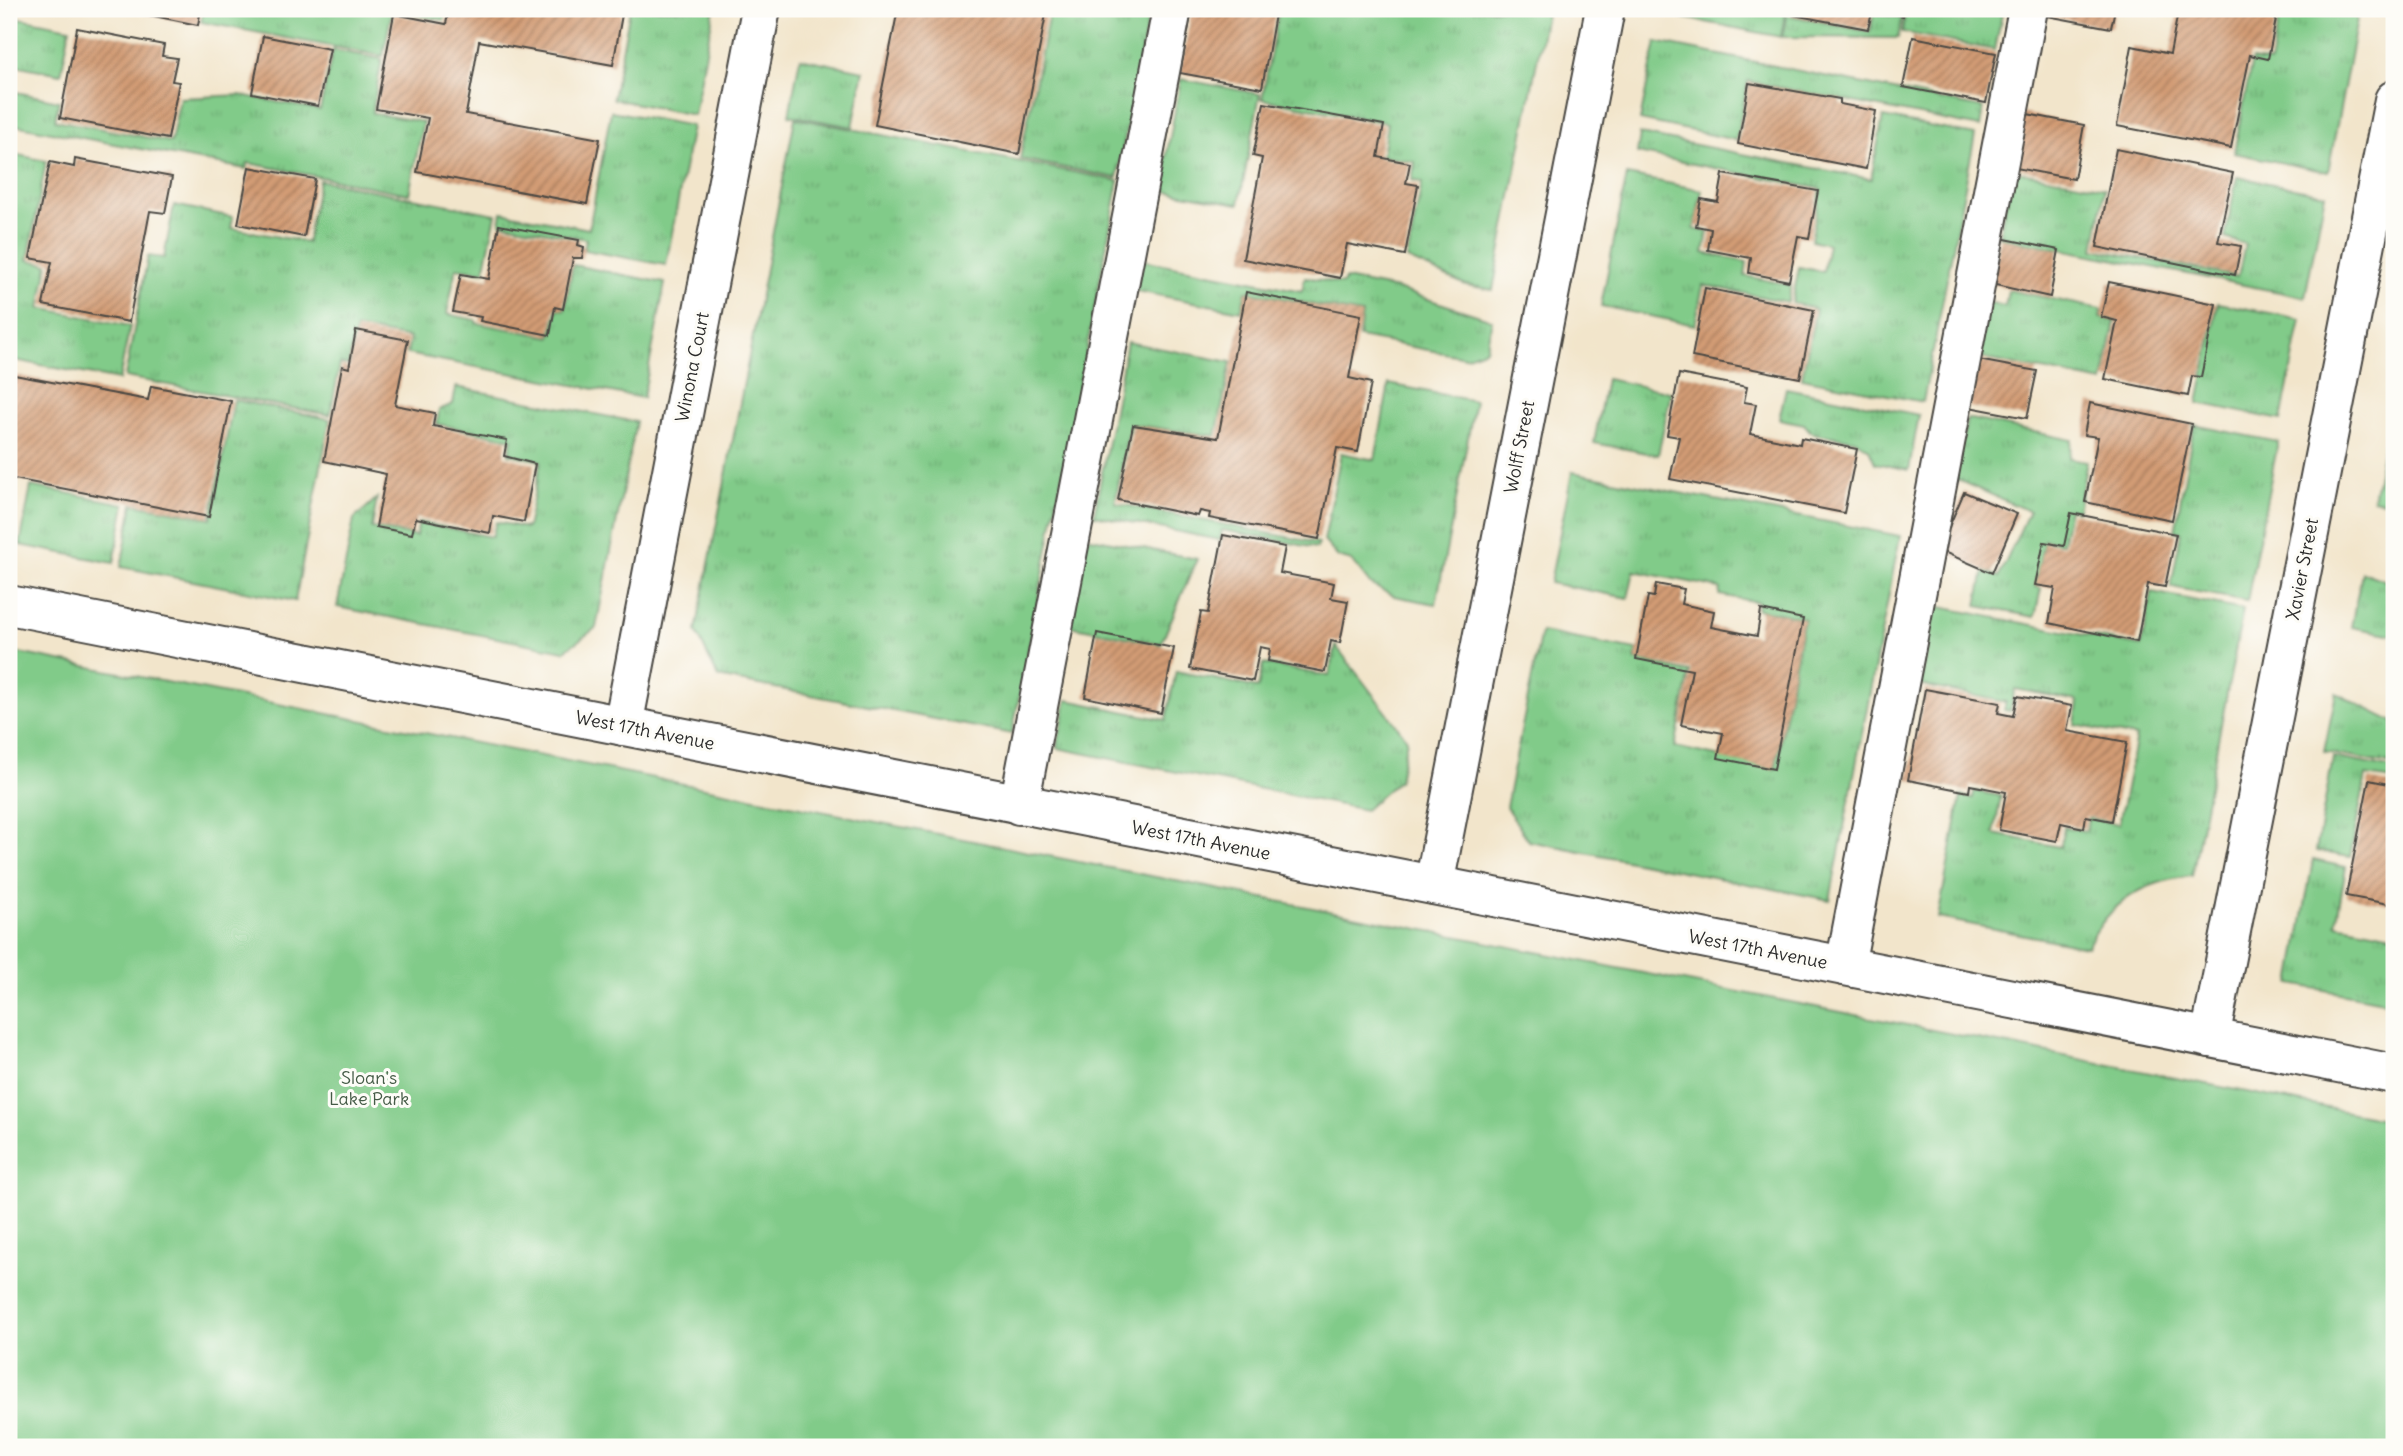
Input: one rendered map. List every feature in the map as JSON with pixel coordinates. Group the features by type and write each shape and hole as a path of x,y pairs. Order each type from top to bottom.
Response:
{"street":[{"name":"Winona Court","path":"623,726 761,9"},
{"path":"1018,805 1172,9"},
{"name":"Wolff Street","path":"1434,885 1605,9"},
{"path":"1845,966 2028,9"},
{"name":"Xavier Street","path":"2210,1038 2394,100"},
{"name":"West 17th Avenue","path":"9,605 2394,1074"}],"green space":[{"path":"204,9 446,9 444,20 392,11 383,56 201,22"},
{"path":"630,9 714,9 694,115 613,99"},
{"path":"1050,9 1150,9 1117,178 1020,159"},
{"path":"1279,9 1547,9 1493,290 1466,285 1407,259 1422,183 1412,180 1415,162 1382,156 1387,123 1262,99"},
{"path":"1660,9 1786,9 1781,37 1659,13"},
{"path":"1906,9 2003,9 1995,50 1902,32"},
{"path":"2281,9 2359,9 2328,172 2234,153 2252,60 2270,63"},
{"path":"1874,13 1902,18 1898,38 1782,37 1787,15 1870,32"},
{"path":"9,16 70,28 61,74 9,64"},
{"path":"1656,42 1983,108 1980,127 1748,81 1736,140 1640,120"},
{"path":"333,50 382,59 372,113 423,122 409,194 248,163 246,169 9,124 9,87 16,92 59,101 55,120 171,142 180,98 240,95 320,110"},
{"path":"800,58 864,71 853,127 789,115"},
{"path":"1181,79 1260,94 1239,204 1160,190"},
{"path":"611,111 692,126 666,265 584,250 586,239 500,223 502,212 589,229"},
{"path":"1883,117 1975,135 1923,402 1802,378 1816,309 1792,303 1799,267 1823,272 1828,244 1811,240 1821,189 1637,153 1640,134 1871,179"},
{"path":"795,118 1119,181 1012,734 718,677 696,631"},
{"path":"9,153 46,161 28,260 48,264 40,308 130,326 119,380 9,359"},
{"path":"2012,170 2105,188 2094,249 2238,277 2245,244 2225,238 2237,177 2325,194 2305,297 1999,237"},
{"path":"1627,175 1702,190 1694,229 1708,232 1704,253 1747,262 1745,276 1791,285 1788,302 1703,285 1695,325 1601,306"},
{"path":"319,180 496,214 484,272 456,268 447,314 476,320 476,323 551,337 557,309 565,310 573,265 665,283 643,398 407,354 410,338 356,328 348,365 340,364 330,415 125,377 148,256 164,258 174,205 233,217 231,228 307,242"},
{"path":"1142,260 1302,291 1305,277 1343,284 1345,279 1397,289 1492,320 1486,349 1465,357 1359,337 1362,314 1246,291 1241,311 1136,291"},
{"path":"2008,290 2101,309 2100,318 2115,321 2103,382 1976,357 1987,302 2005,306"},
{"path":"2218,303 2301,319 2281,420 2198,403"},
{"path":"1127,342 1231,362 1216,436 1130,424 1115,503 1318,543 1317,548 1222,530 1220,540 1094,515"},
{"path":"1606,379 1671,392 1658,455 1594,443"},
{"path":"1389,384 1475,401 1436,604 1394,596 1371,585 1352,561 1338,557 1324,541 1341,453 1375,460"},
{"path":"456,387 636,422 596,628 564,651 337,607 354,519 377,498 372,528 416,536 419,522 492,537 496,522 527,528 541,461 509,454 512,439 437,424 439,410 453,404"},
{"path":"1786,388 1919,415 1909,470 1875,463 1869,449 1855,440 1812,433 1804,424 1779,419"},
{"path":"2394,392 2394,503 2373,499"},
{"path":"234,400 330,419 295,601 121,567 133,504 211,518"},
{"path":"1967,418 2072,440 2069,458 2087,461 2078,511 2069,509 2062,543 2044,540 2035,587 2041,588 2035,617 1977,606 1984,571 1999,577 2029,511 1955,479"},
{"path":"2194,425 2278,442 2247,601 2171,587 2181,532 2175,531"},
{"path":"1572,472 1900,536 1830,900 1529,841 1506,807 1541,632 1636,650 1635,660 1690,672 1675,747 1775,769 1804,618 1757,609 1758,602 1719,595 1720,588 1634,571 1628,598 1550,583"},
{"path":"31,486 125,504 114,563 20,545"},
{"path":"1087,537 1197,559 1161,644 1070,626"},
{"path":"2362,572 2394,584 2394,635 2351,627"},
{"path":"2152,592 2243,610 2192,876 2158,883 2129,897 2106,918 2087,947 1938,918 1961,796 1973,798 1974,791 2001,796 1994,834 2060,847 2064,827 2086,831 2088,818 2119,824 2136,737 2075,725 2078,701 2015,689 2010,711 2004,710 2006,702 1920,685 1935,606 2141,646"},
{"path":"1336,646 1407,739 1399,780 1365,810 1057,748 1067,700 1166,720 1176,671 1258,688 1263,664 1329,676"},
{"name":"Sloan's Lake Park","path":"9,651 2394,1121 2394,1447 9,1447"},
{"path":"2336,693 2394,722 2394,765 2324,752"},
{"path":"2333,757 2394,769 2394,780 2366,776 2350,857 2316,851"},
{"path":"2313,860 2346,867 2336,924 2394,935 2394,1003 2291,984"}],"building":[{"path":"120,9 201,9 198,25"},
{"path":"449,9 623,9 613,65 479,41 466,114 600,139 587,204 417,172 428,118 376,109 394,14 446,24"},
{"path":"898,9 1047,9 1019,154 875,125"},
{"path":"1192,9 1276,9 1262,88 1180,73"},
{"path":"1794,9 1873,9 1868,29 1793,15"},
{"path":"1874,9 1904,9 1903,16"},
{"path":"2048,9 2115,9 2111,28 2047,16"},
{"path":"2184,9 2278,9 2268,59 2250,55 2231,148 2117,126 2132,46 2170,54 2178,12 2183,13"},
{"path":"77,28 164,45 162,56 177,58 172,81 179,82 168,139 60,118"},
{"path":"263,36 330,49 318,106 252,93"},
{"path":"1913,37 1996,53 1986,103 1903,87"},
{"path":"1749,83 1840,99 1840,104 1876,111 1866,169 1738,144"},
{"path":"1264,103 1384,125 1378,157 1410,163 1406,183 1418,185 1405,255 1347,244 1340,278 1243,259 1262,158 1253,156"},
{"path":"2022,113 2084,125 2074,179 2011,167"},
{"path":"2116,149 2233,173 2218,242 2241,246 2235,275 2097,247"},
{"path":"75,159 172,177 165,213 150,211 129,322 43,305 52,262 30,258 50,162 74,167"},
{"path":"249,167 315,179 304,237 238,224"},
{"path":"1723,174 1818,191 1809,238 1798,236 1789,281 1749,273 1751,258 1708,250 1711,229 1696,226 1701,199 1718,202"},
{"path":"499,225 579,240 578,245 584,247 582,258 573,258 563,309 555,307 550,335 480,321 481,317 453,312 461,274 489,279"},
{"path":"2000,238 2059,250 2050,297 1991,284"},
{"path":"2109,282 2216,304 2201,377 2192,376 2188,396 2105,379 2117,321 2101,317"},
{"path":"1705,288 1814,310 1800,378 1692,357"},
{"path":"1246,292 1361,315 1349,378 1371,383 1358,452 1337,448 1319,539 1209,518 1210,513 1200,511 1198,516 1118,500 1133,425 1218,438"},
{"path":"356,330 408,340 395,405 435,413 433,426 507,440 504,456 535,464 524,522 493,516 490,533 416,518 412,534 376,527 386,474 324,461 342,366 349,368"},
{"path":"1978,360 2037,371 2027,418 1969,407"},
{"path":"9,374 148,400 151,386 231,401 209,517 9,478"},
{"path":"1679,374 1747,387 1744,402 1756,404 1750,434 1800,444 1801,438 1857,449 1844,513 1670,479 1679,437 1667,435"},
{"path":"2090,403 2192,424 2172,520 2085,502 2098,437 2084,435"},
{"path":"1964,492 2017,514 1992,573 1939,550"},
{"path":"2071,513 2176,534 2165,587 2148,584 2137,642 2049,623 2055,588 2035,585 2044,542 2064,546"},
{"path":"1223,535 1285,547 1280,573 1334,583 1331,598 1348,601 1340,643 1331,641 1325,672 1268,661 1270,649 1260,647 1253,681 1190,669 1201,612 1208,613"},
{"path":"1656,584 1684,589 1681,604 1714,611 1711,627 1757,636 1761,610 1803,619 1774,769 1718,758 1723,733 1681,725 1692,670 1636,659 1648,596 1654,597"},
{"path":"1097,633 1174,648 1161,713 1085,697"},
{"path":"1925,689 2000,703 1998,713 2013,716 2017,696 2072,706 2067,731 2127,742 2112,821 2086,816 2084,828 2061,823 2057,841 1999,830 2006,792 1970,785 1969,792 1908,780"},
{"path":"2369,780 2394,785 2394,905 2346,896"}]}
